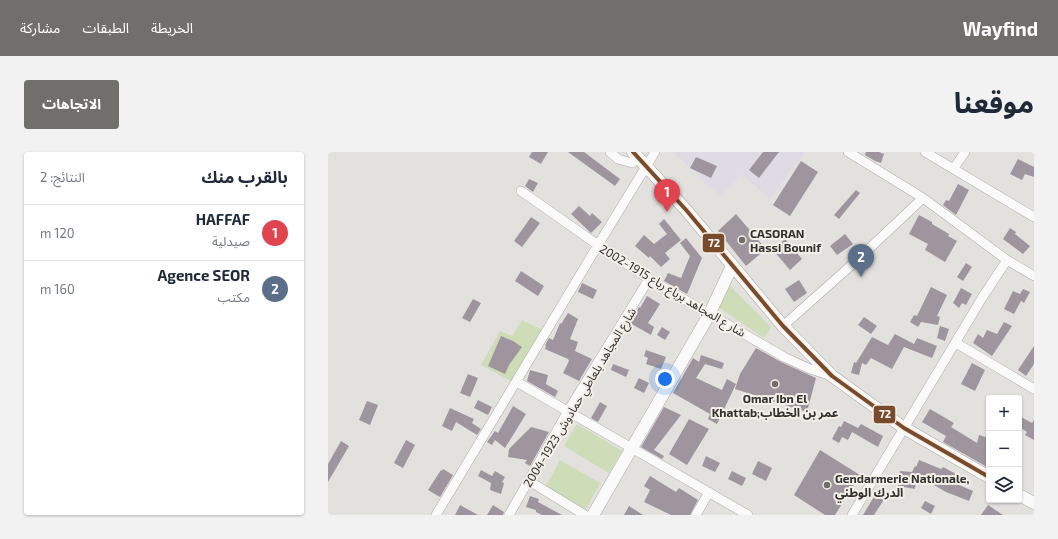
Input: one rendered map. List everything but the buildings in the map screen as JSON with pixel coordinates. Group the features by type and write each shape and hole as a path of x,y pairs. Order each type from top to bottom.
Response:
{"main road":[{"path":"639,158 687,211 783,326 832,376 904,428 986,475"},
{"path":"593,515 710,314 732,266"},
{"path":"1022,496 1034,503"}],"street":[{"path":"610,152 618,159 632,163 639,158 655,152"},
{"path":"848,152 923,198 1007,260 1034,276"},
{"path":"925,152 1034,217"},
{"path":"954,168 965,152"},
{"path":"436,515 598,245 639,158"},
{"name":"شار ع المجاهد برباع رباع 1915-2002","path":"521,191 598,245 649,278 784,357 810,369 832,376"},
{"path":"783,326 855,262 923,198"},
{"path":"852,515 982,298 1007,260"},
{"name":"شارع المجاهد بلعاطي حمادوش 1923-2004","path":"509,515 568,411 649,278"},
{"path":"956,343 1034,389"},
{"path":"517,382 748,515"},
{"path":"529,481 585,515"},
{"path":"696,515 709,492"}],"shaded area":[{"path":"673,152 805,152 770,199 742,174 721,196"}],"green space":[{"path":"730,286 771,327 764,338 717,306"},
{"path":"522,320 543,330 511,381 481,365 500,331 512,336"},
{"path":"577,424 622,451 609,473 564,446"},
{"path":"560,460 600,483 585,511 545,488"}],"transit line":[{"name":"72","path":"633,152 687,211 783,326 832,376 904,428 986,475"}],"place":[{"name":"HAFFAF","path":"667,212"},
{"name":"CASORAN Hassi Bounif","path":"742,240"},
{"name":"Agence SEOR","path":"861,277"},
{"name":"Omar Ibn El Khattab;عمر بن الخطاب","path":"775,384"},
{"name":"Gendarmerie Nationale, الدرك الوطني","path":"827,485"}]}
